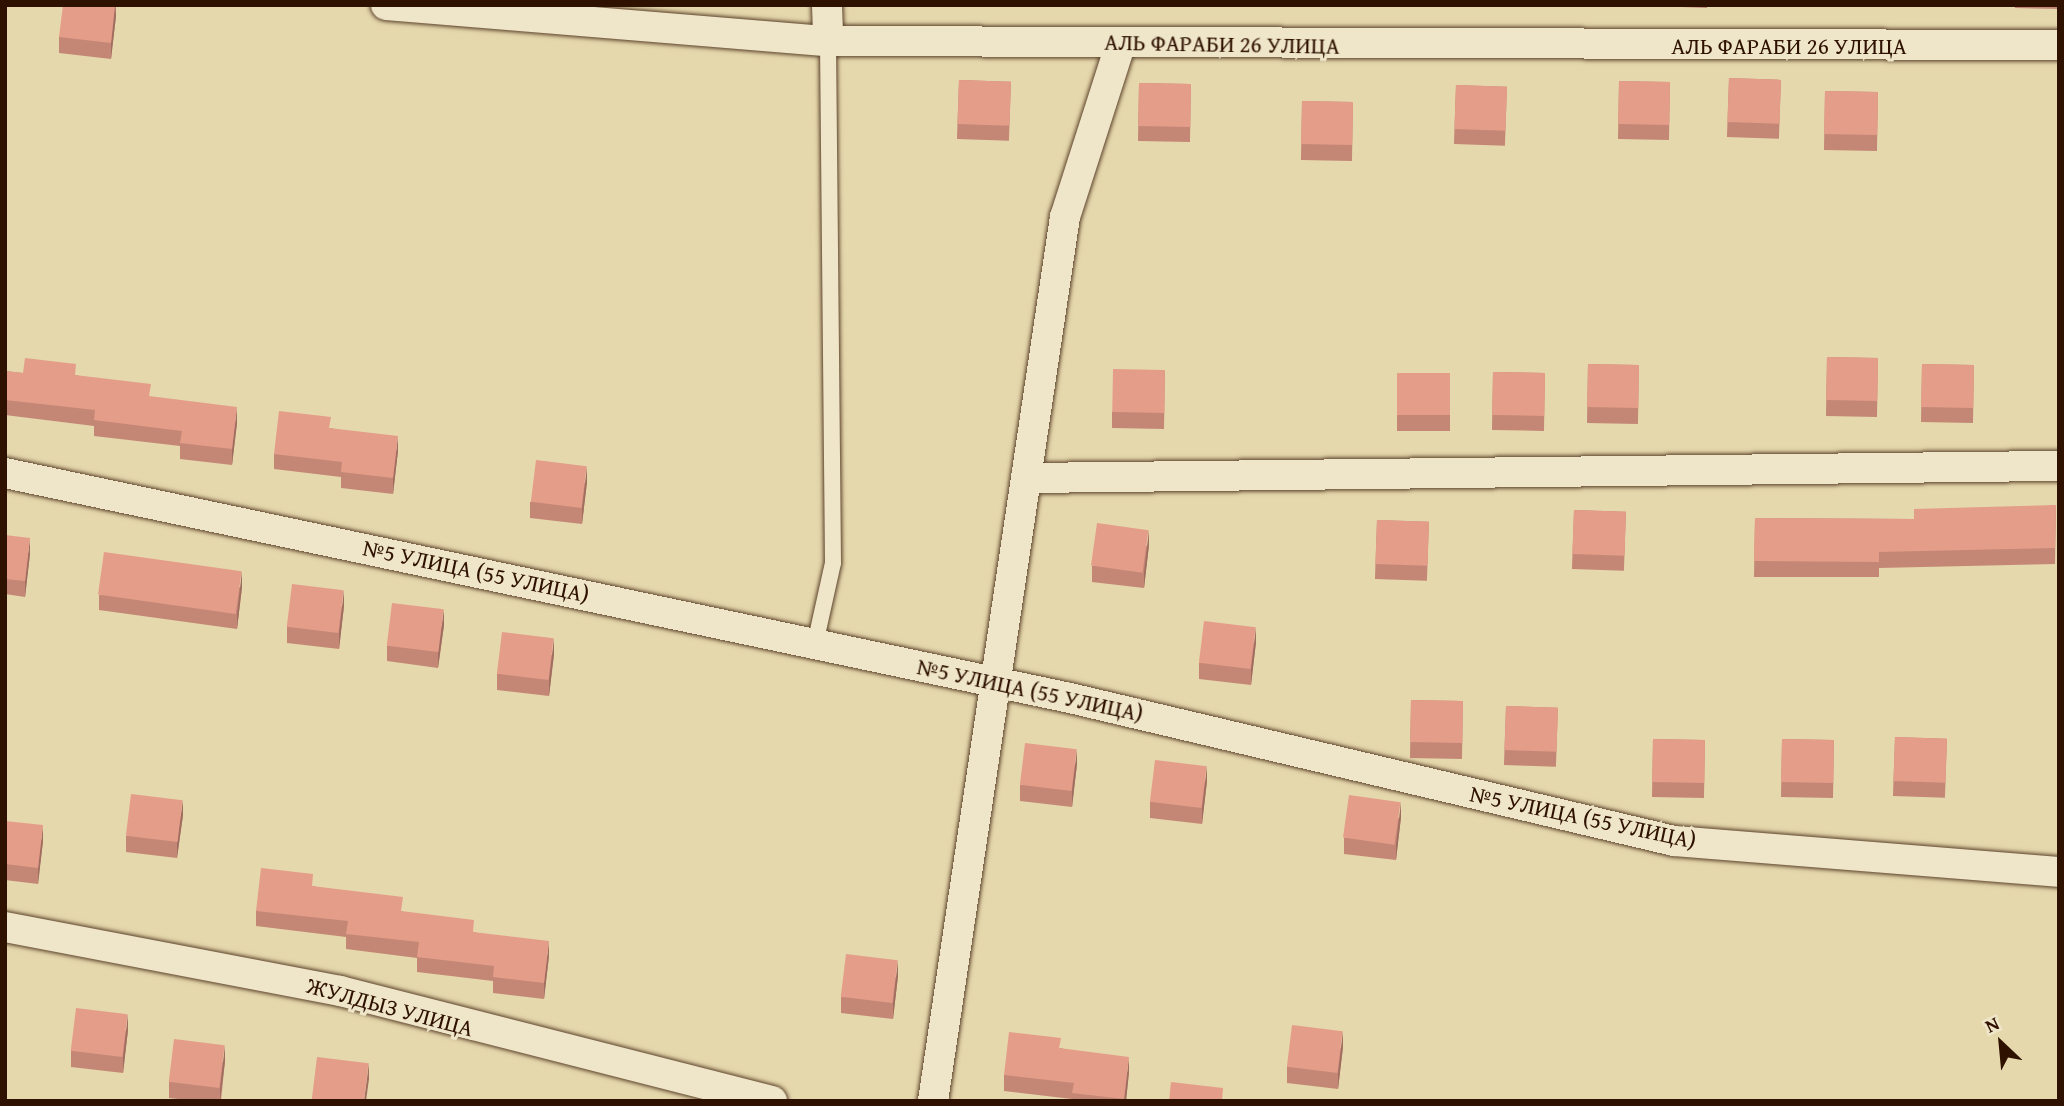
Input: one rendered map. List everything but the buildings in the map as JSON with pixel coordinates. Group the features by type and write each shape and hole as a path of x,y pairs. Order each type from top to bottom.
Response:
{"street":[{"name":"АЛЬ ФАРАБИ 26 УЛИЦА","path":"386,5 828,41 2059,45"},
{"path":"827,5 828,41"},
{"path":"933,1101 992,681 1065,217 1121,43"},
{"path":"1026,478 2059,466"},
{"name":"№5 УЛИЦА (55 УЛИЦА)","path":"5,473 992,681 1674,841 2059,872"},
{"name":"ЖУЛДЫЗ УЛИЦА","path":"5,927 340,991 772,1101"}],"lane":[{"path":"815,643 833,563 828,41"}]}
